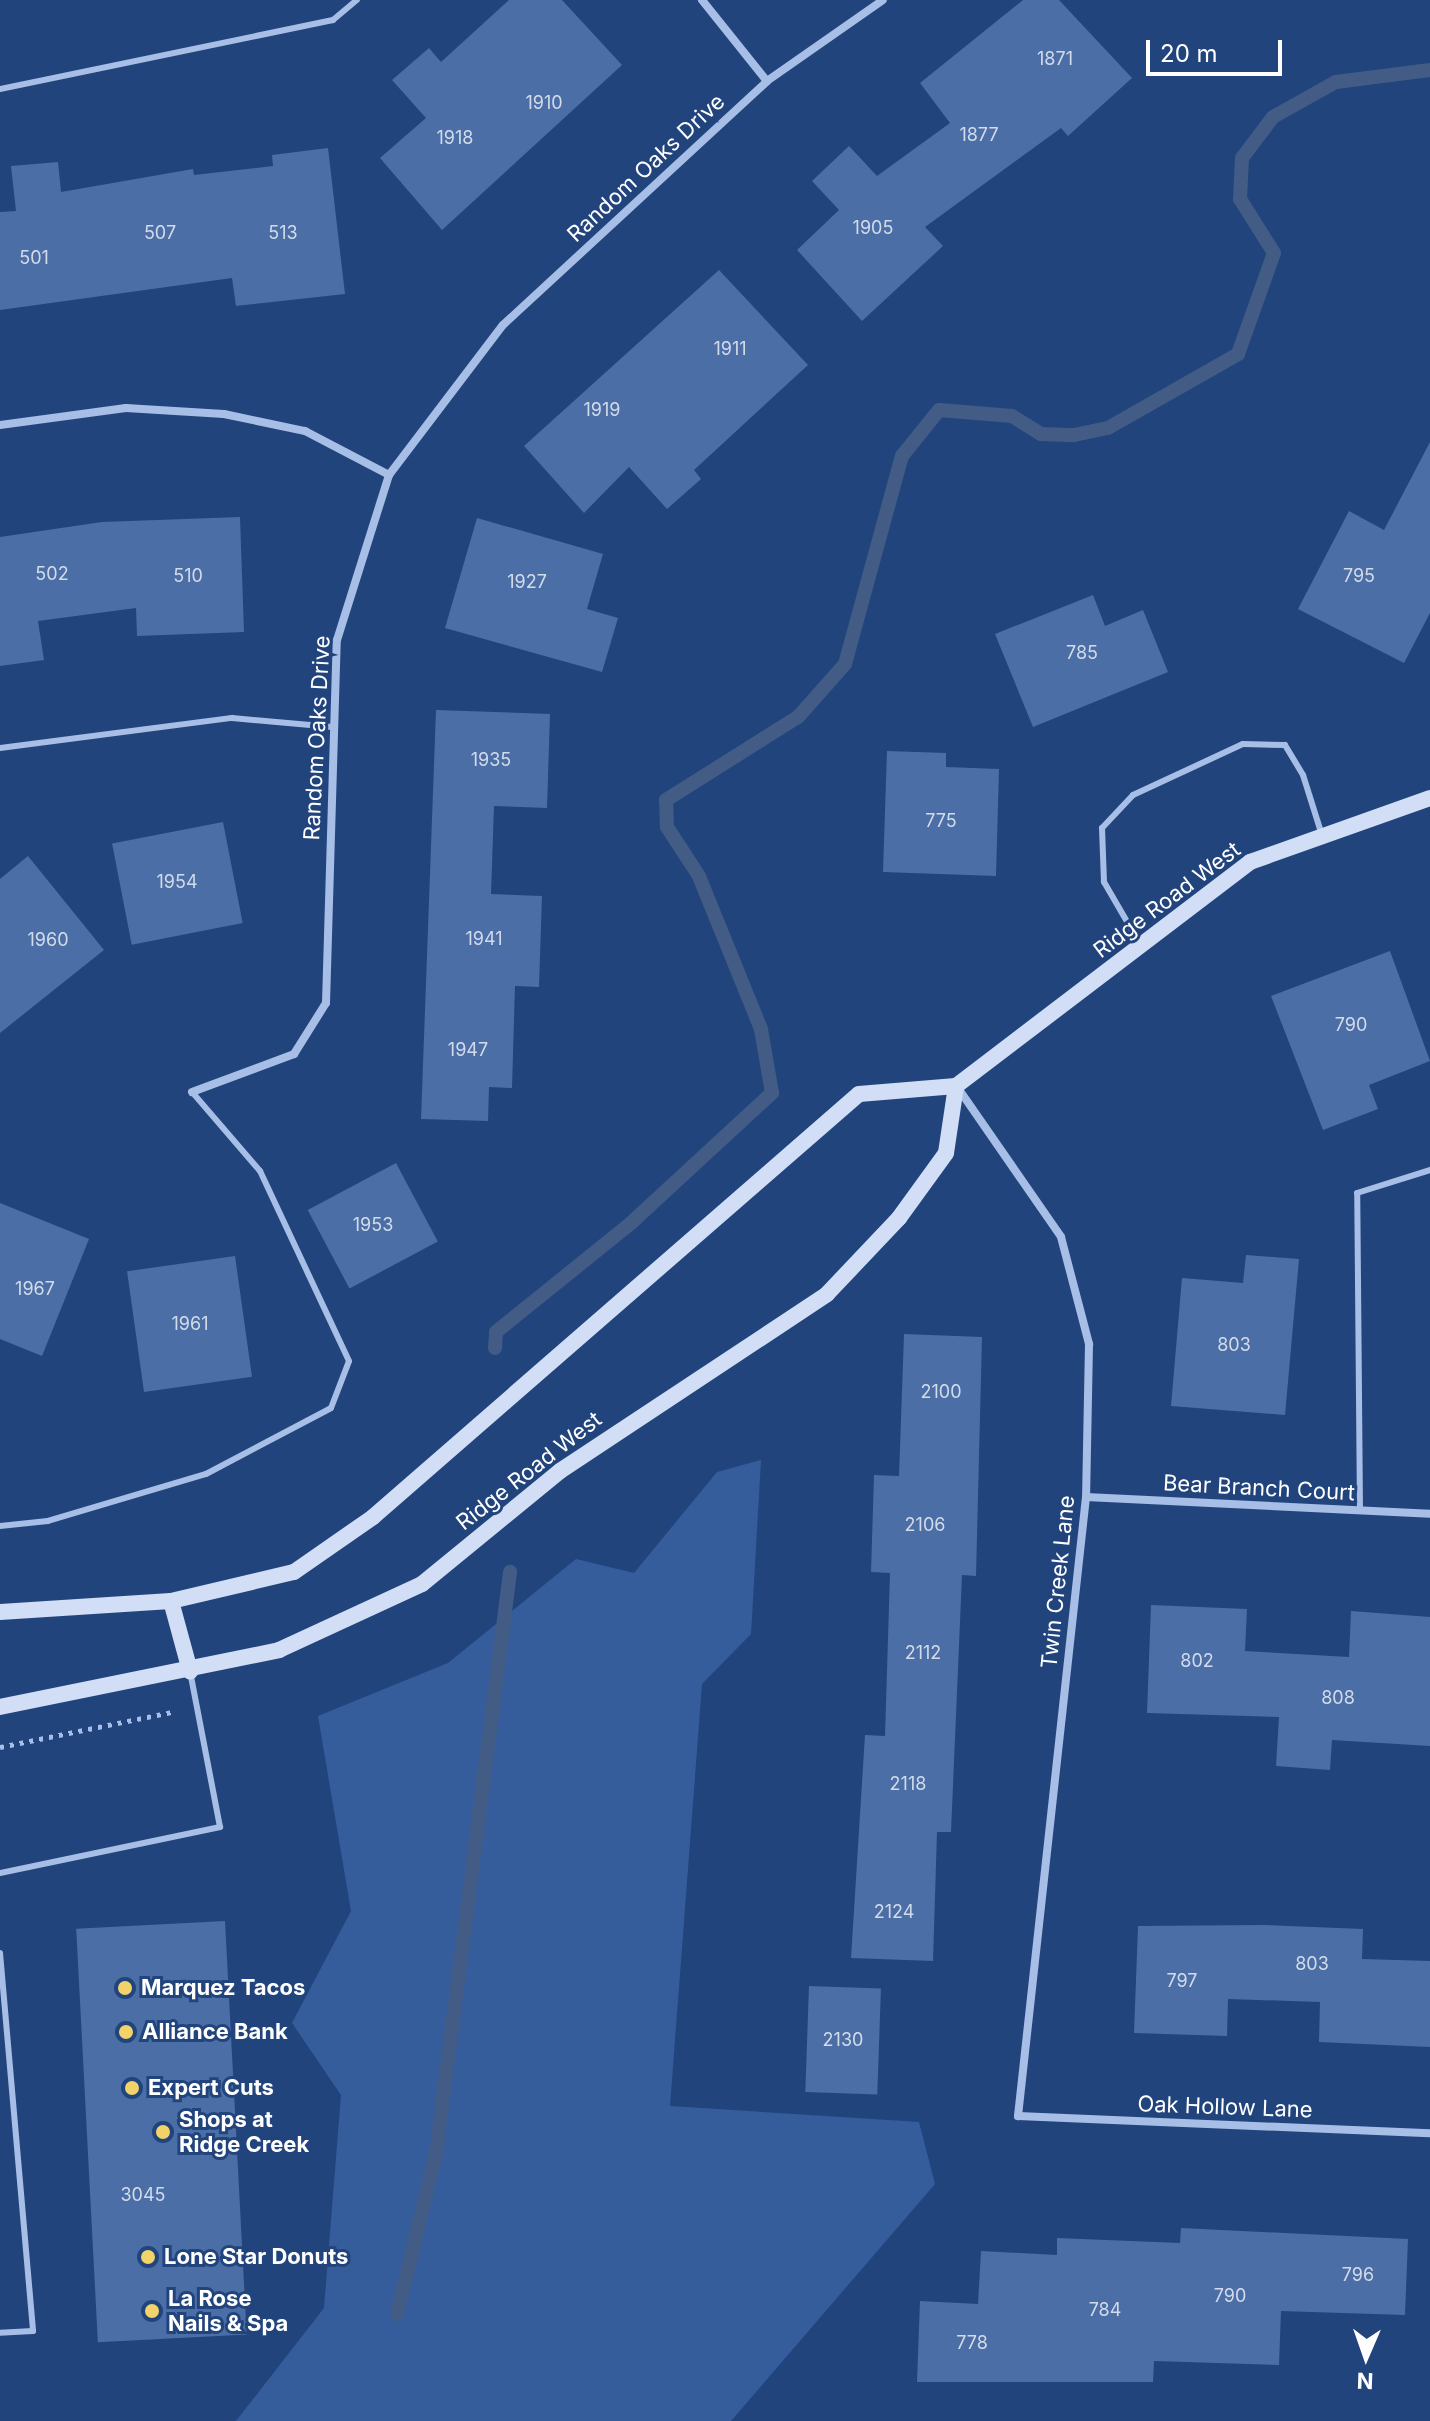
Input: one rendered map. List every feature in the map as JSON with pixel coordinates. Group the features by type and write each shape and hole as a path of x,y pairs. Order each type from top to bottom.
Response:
{"street":[{"path":"702,0 767,81"},
{"name":"Random Oaks Drive","path":"192,1092 294,1054 326,1003 337,640 389,475 503,325 767,81 883,0"},
{"path":"0,425 126,408 224,414 305,431 389,475"},
{"name":"Ridge Road West","path":"0,1707 190,1671 279,1650 422,1584 634,1418 827,1294 899,1218 946,1153 956,1086 1250,862 1321,832 1430,798"},
{"path":"0,1612 171,1601 294,1572 373,1517 859,1094 956,1086"},
{"name":"Twin Creek Lane","path":"956,1086 1061,1237 1089,1344 1086,1497 1018,2116"},
{"name":"Bear Branch Court","path":"1086,1497 1430,1514"},
{"path":"171,1601 190,1671"},
{"name":"Oak Hollow Lane","path":"1018,2116 1430,2133"}],"lane":[{"path":"0,89 333,20 357,0"},
{"path":"0,748 232,718 333,727"},
{"path":"1141,946 1103,868 1102,828 1133,795 1243,744 1285,745 1303,775 1321,832"},
{"path":"0,1526 48,1521 206,1474 331,1408 349,1361 260,1171 192,1092"},
{"path":"1360,1511 1357,1193 1430,1170"},
{"path":"0,1873 220,1827 190,1671"},
{"path":"0,1953 33,2331 0,2333"}],"path":[{"path":"0,1747 197,1707"}],"shaded area":[{"path":"761,1460 751,1634 702,1684 670,2106 919,2122 935,2184 731,2421 236,2421 324,2308 341,2095 292,2023 351,1911 318,1716 448,1663 576,1559 634,1573 717,1472"}],"building":[{"path":"509,0 562,0 622,65 442,230 380,158 426,118 392,80 429,48 441,62"},
{"path":"1023,0 1059,0 1132,78 1068,136 1061,128 925,227 943,246 862,321 797,250 839,210 812,181 849,146 877,176 950,123 920,83"},
{"path":"328,148 345,294 236,306 232,278 0,310 0,212 16,211 11,166 58,162 61,192 193,169 194,175 273,166 272,155"},
{"path":"719,270 808,365 694,470 701,479 667,509 629,467 584,513 524,446"},
{"path":"1430,442 1430,613 1404,663 1298,609 1349,511 1384,530"},
{"path":"240,517 244,632 137,636 136,608 38,621 44,660 0,666 0,537 102,522"},
{"path":"477,518 603,554 587,609 618,618 602,672 445,628"},
{"path":"1093,595 1105,626 1143,610 1168,672 1033,727 995,634"},
{"path":"436,710 550,714 547,808 494,806 491,894 542,896 539,987 515,986 512,1088 489,1087 488,1121 421,1119"},
{"path":"887,751 946,753 946,767 999,769 996,876 883,872"},
{"path":"223,822 243,923 132,945 112,844"},
{"path":"28,856 104,950 0,1033 0,879"},
{"path":"1390,951 1430,1061 1369,1085 1378,1109 1323,1130 1271,996"},
{"path":"396,1163 438,1242 349,1289 308,1210"},
{"path":"0,1203 89,1239 42,1356 0,1339"},
{"path":"1246,1255 1299,1259 1285,1415 1171,1406 1182,1278 1243,1283"},
{"path":"235,1256 252,1377 144,1392 127,1271"},
{"path":"904,1334 982,1337 976,1576 962,1575 951,1832 937,1832 933,1961 851,1958 865,1735 885,1736 890,1573 871,1572 874,1475 899,1476"},
{"path":"1151,1605 1247,1609 1245,1651 1349,1657 1351,1611 1430,1617 1430,1746 1332,1740 1330,1770 1276,1766 1279,1717 1147,1713"},
{"name":"Shops at Ridge Creek","path":"225,1921 247,2334 98,2342 76,1929"},
{"path":"1263,1925 1363,1929 1362,1959 1430,1961 1430,2047 1319,2042 1320,2002 1228,1999 1227,2036 1134,2033 1138,1926"},
{"path":"809,1986 881,1989 877,2094 805,2092"},
{"path":"1181,2228 1408,2239 1405,2315 1281,2311 1279,2365 1154,2361 1153,2382 917,2382 920,2301 978,2304 981,2251 1057,2255 1057,2238 1180,2243"}],"waterway":[{"path":"495,1348 496,1332 631,1223 772,1093 761,1029 699,876 667,827 666,800 798,717 845,664 902,456 939,410 1012,416 1041,434 1074,435 1108,428 1238,354 1274,253 1240,199 1242,158 1273,117 1336,82 1430,70"},
{"path":"397,2314 436,2153 510,1572"}],"place":[{"name":"Marquez Tacos","path":"125,1988"},
{"name":"Alliance Bank","path":"126,2032"},
{"name":"Expert Cuts","path":"132,2088"},
{"name":"Shops at Ridge Creek","path":"163,2132"},
{"name":"Lone Star Donuts","path":"148,2257"},
{"name":"La Rose Nails & Spa","path":"152,2311"}]}
